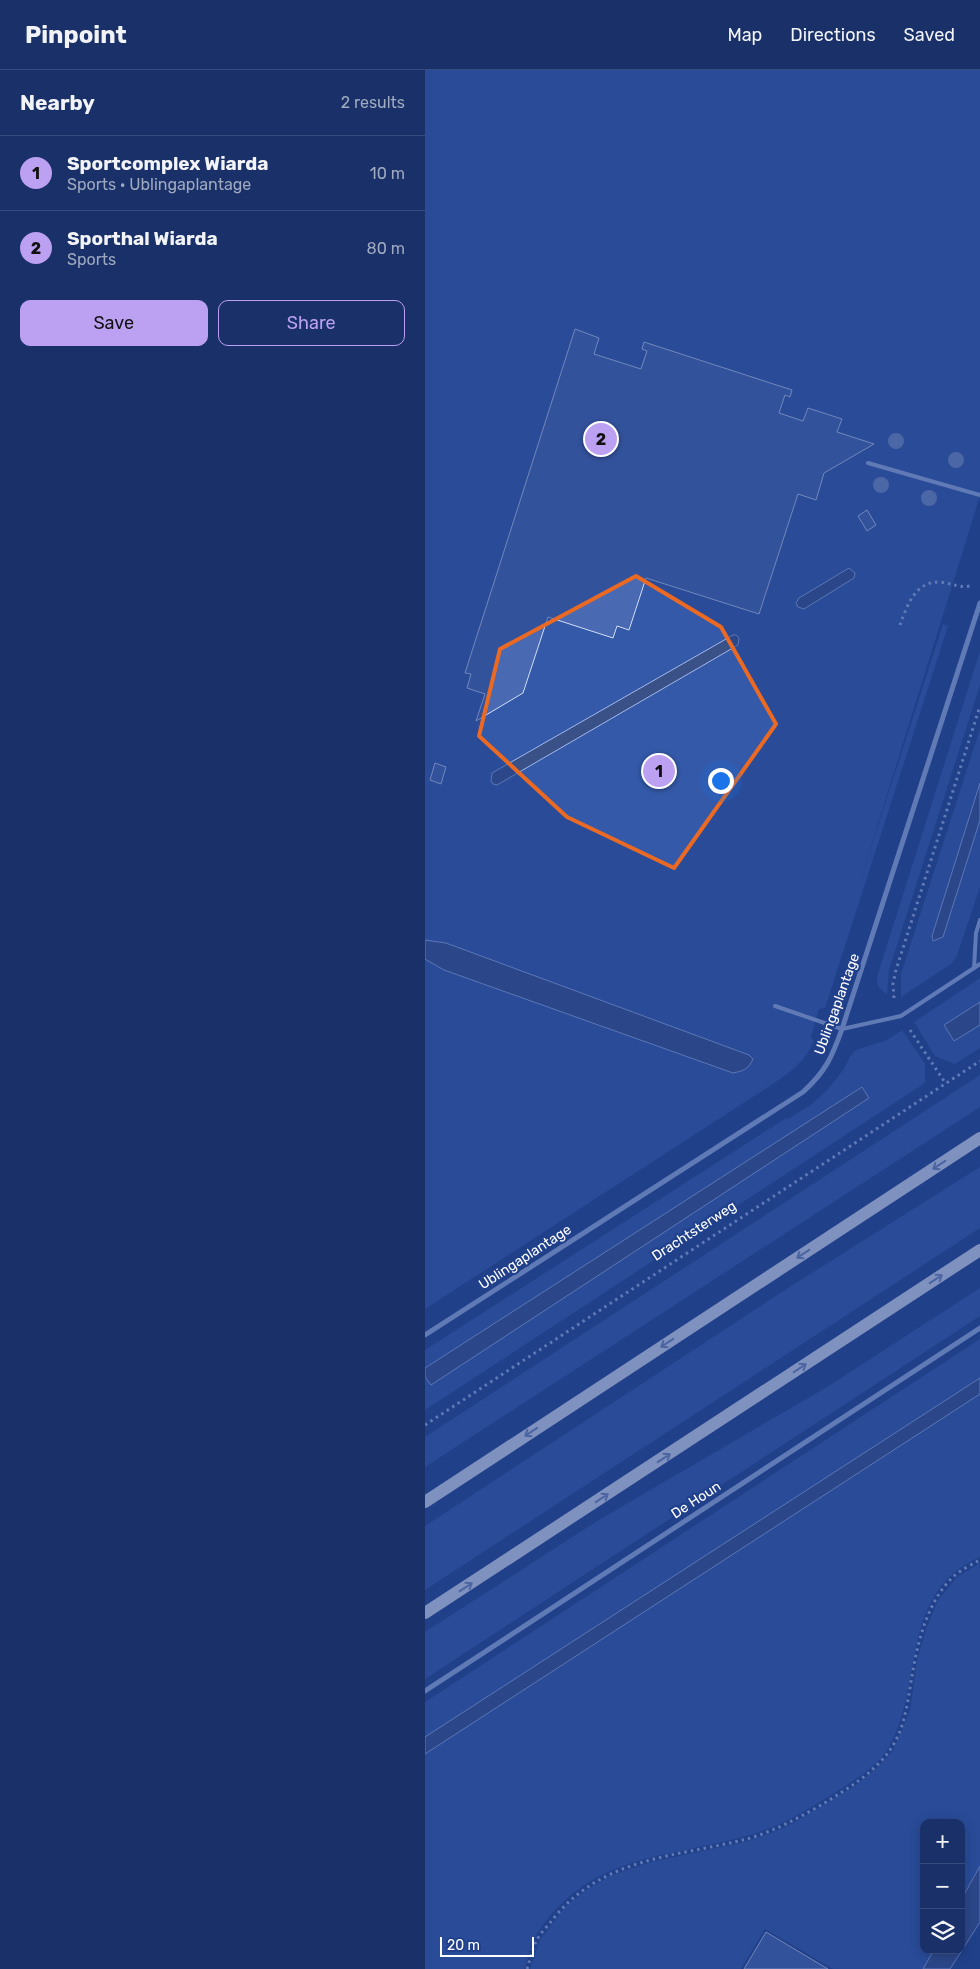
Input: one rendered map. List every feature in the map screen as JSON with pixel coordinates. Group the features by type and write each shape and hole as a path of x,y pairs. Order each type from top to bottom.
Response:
{"main road":[{"path":"425,1502 980,1138"},
{"path":"425,1613 980,1250"}],"street":[{"name":"Ublingaplantage","path":"425,1335 803,1092 819,1078 831,1059 842,1029 980,603"},
{"name":"De Houn","path":"425,1691 980,1328"}],"lane":[{"path":"868,463 980,495"},
{"path":"975,968 976,933 980,920"},
{"path":"775,1006 842,1029 901,1016 980,964"}],"path":[{"path":"900,624 910,598 925,585 939,582 961,588 970,586"},
{"path":"946,1084 901,1016 894,997 893,984 980,706"},
{"name":"Drachtsterweg","path":"425,1425 980,1062"},
{"path":"527,1969 537,1940 565,1904 587,1887 609,1874 650,1859 744,1840 772,1830 794,1820 853,1784 876,1765 890,1750 900,1730 907,1709 914,1660 923,1629 935,1599 955,1575 980,1560"}],"highlighted area":[{"path":"636,576 721,627 776,724 674,868 567,817 479,736 500,649"}],"shaded area":[{"path":"425,70 980,70 980,496 859,885 943,624 948,626 825,1008 819,1009 811,1037 814,1041 807,1054 773,1084 425,1309"},
{"path":"849,568 855,573 854,578 804,609 798,607 796,603 799,598"},
{"path":"733,635 739,638 738,645 497,785 491,781 492,773"},
{"path":"980,651 980,685 889,970 887,995 878,986 877,977"},
{"path":"980,729 980,783 932,935 933,941 943,937 980,820 980,887 956,958 951,964 901,997 901,974"},
{"path":"980,783 980,820 943,937 933,941 932,936"},
{"path":"425,940 446,943 749,1055 753,1059 745,1069 733,1073 444,970 425,959"},
{"path":"980,978 980,1002 944,1025 954,1041 980,1025 980,1048 955,1064 935,1056 914,1022"},
{"path":"980,1002 980,1025 954,1041 944,1025"},
{"path":"902,1030 925,1064 925,1083 425,1410 425,1377 431,1384 869,1098 861,1088 425,1368 425,1350 786,1118 788,1119 812,1104 828,1089 856,1050 887,1040"},
{"path":"980,1075 980,1107 425,1467 425,1437"},
{"path":"862,1087 869,1098 431,1385 425,1377 425,1368"},
{"path":"980,1167 980,1228 425,1590 425,1526 788,1288"},
{"path":"980,1288 980,1316 425,1679 425,1632 597,1521 827,1387"},
{"path":"980,1339 980,1378 425,1737 425,1702"},
{"path":"980,1378 980,1394 425,1754 425,1737"},
{"path":"980,1394 980,1557 954,1573 936,1593 925,1616 917,1642 900,1722 889,1747 877,1762 825,1799 771,1828 743,1837 654,1857 602,1875 578,1890 555,1910 535,1937 524,1969 425,1969 425,1754"},
{"path":"980,1563 980,1866 965,1893 965,1819 920,1819 920,1954 932,1954 923,1969 833,1969 765,1929 741,1969 530,1969 539,1941 566,1906 588,1889 610,1876 651,1862 745,1842 773,1832 795,1822 855,1786 878,1767 893,1751 910,1710 917,1660 926,1629 938,1600 957,1577"},
{"path":"980,1866 980,1922 965,1946 965,1909 965,1893"},
{"path":"932,1954 960,1954 950,1969 923,1969"}],"building":[{"path":"575,329 599,338 594,354 641,369 647,351 642,349 644,342 792,390 790,397 785,395 779,413 803,421 808,408 842,419 837,432 874,444 824,473 816,500 798,494 759,614 646,578 629,630 617,626 613,638 548,617 523,693 476,721 485,694 467,688 471,674 465,673"},
{"path":"867,510 876,525 867,531 858,516"},
{"path":"435,763 446,767 441,784 430,780"},
{"path":"766,1932 828,1969 744,1969"}],"place":[{"name":"Sporthal Wiarda","path":"601,439"},
{"name":"Sportcomplex Wiarda","path":"659,771"}]}
